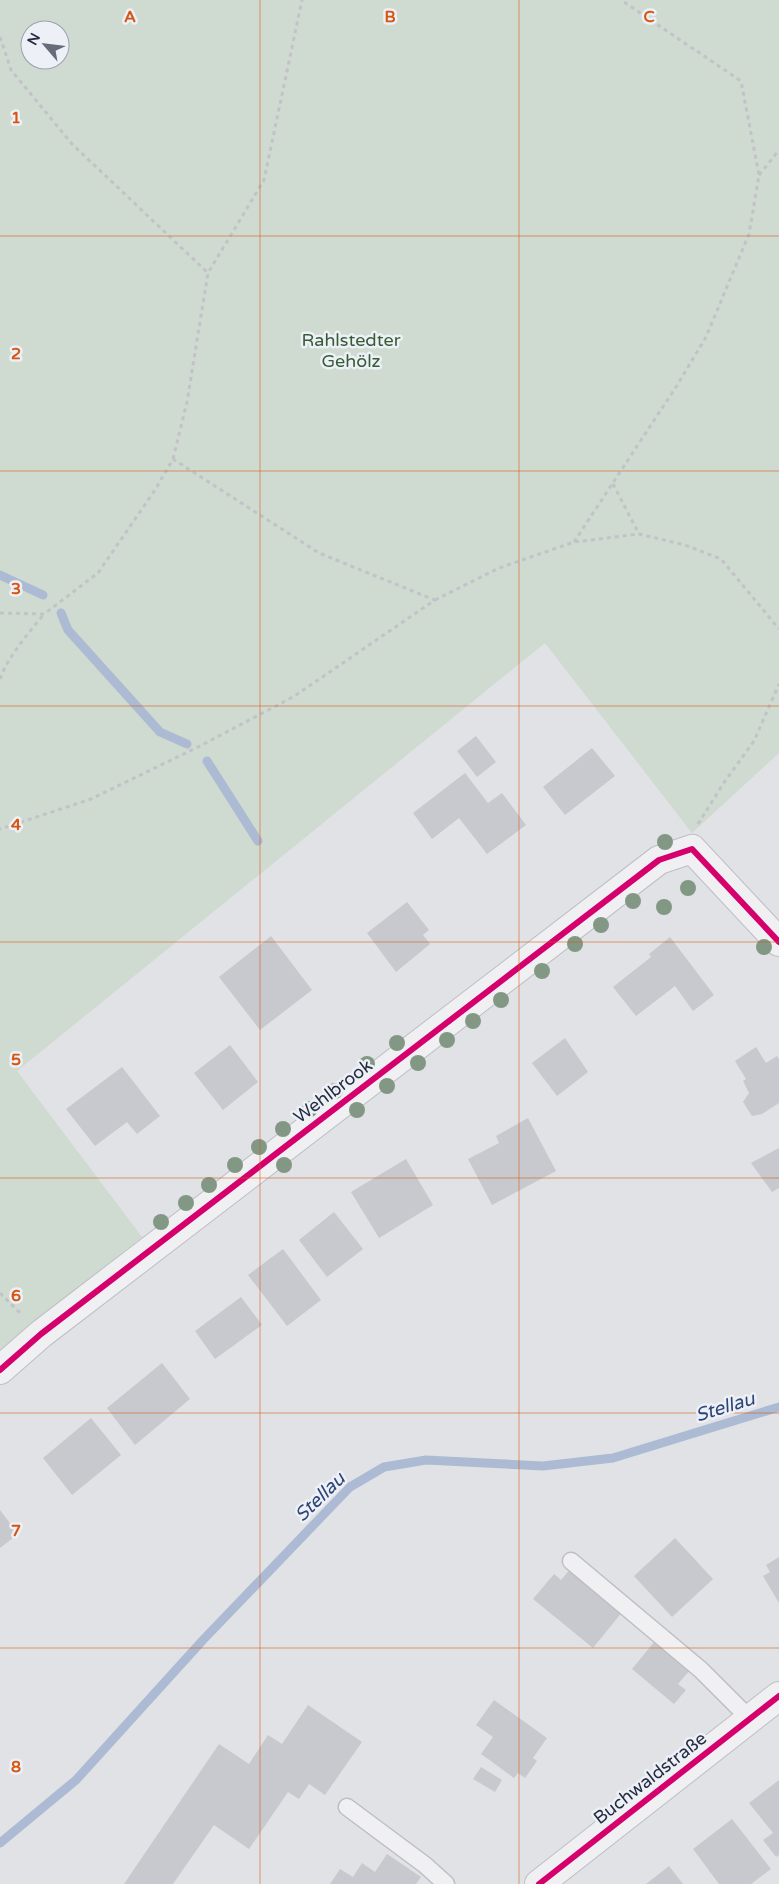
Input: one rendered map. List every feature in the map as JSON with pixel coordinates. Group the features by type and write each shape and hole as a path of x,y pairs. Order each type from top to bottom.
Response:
{"street":[{"path":"692,849 779,942"},
{"name":"Wehlbrook","path":"0,1370 41,1334 659,860 692,849"},
{"name":"Buchwaldstraße","path":"539,1884 779,1696"}],"lane":[{"path":"571,1561 701,1670 750,1719"},
{"path":"347,1807 425,1865 446,1884"}],"path":[{"path":"0,679 4,669 24,638 44,614 98,573 155,490 173,459 187,402 208,273 264,180 302,0"},
{"path":"574,542 676,387 706,337 749,234 758,175 741,81 621,0"},
{"path":"0,37 11,70 72,144 208,273"},
{"path":"758,175 779,150"},
{"path":"173,459 319,553 435,600"},
{"path":"613,484 639,534"},
{"path":"0,829 91,799 198,747 293,697 435,600 499,568 574,542 639,534 685,545 721,559 779,629"},
{"path":"0,613 44,614"},
{"path":"692,849 694,831 723,784 754,741 779,684"}],"green space":[{"name":"Rahlstedter Gehölz","path":"0,0 779,0 779,753 692,833 545,643 17,1071 142,1237 0,1350"}],"building":[{"path":"476,736 496,762 477,777 457,751"},
{"path":"592,748 615,776 565,815 543,787"},
{"path":"465,773 488,803 502,793 526,825 487,854 459,818 432,839 413,813"},
{"path":"407,902 429,930 423,935 430,944 396,972 367,933"},
{"path":"271,936 312,990 260,1030 219,977"},
{"path":"670,937 714,995 693,1011 675,986 636,1016 613,987 651,957 649,954"},
{"path":"565,1038 588,1072 557,1096 532,1063"},
{"path":"230,1045 258,1082 223,1110 194,1073"},
{"path":"756,1047 766,1063 777,1056 779,1059 779,1103 762,1114 752,1116 743,1102 749,1093 743,1081 746,1079 735,1061"},
{"path":"122,1067 160,1116 137,1134 127,1122 95,1146 66,1109"},
{"path":"528,1118 556,1171 492,1205 468,1159 499,1143 496,1136"},
{"path":"779,1148 779,1188 772,1192 751,1163"},
{"path":"406,1159 433,1205 379,1238 351,1192"},
{"path":"334,1212 363,1249 327,1277 299,1240"},
{"path":"283,1249 321,1300 287,1326 248,1275"},
{"path":"241,1297 262,1325 215,1359 195,1331"},
{"path":"162,1363 190,1399 135,1445 107,1408"},
{"path":"91,1418 121,1455 72,1495 43,1458"},
{"path":"0,1510 18,1534 0,1548"},
{"path":"675,1538 713,1579 672,1617 634,1576"},
{"path":"779,1557 779,1603 763,1576 770,1572 766,1565"},
{"path":"571,1568 623,1611 593,1648 533,1599 554,1574 561,1580"},
{"path":"655,1641 690,1670 678,1684 686,1690 674,1704 632,1669"},
{"path":"494,1700 547,1738 533,1758 537,1761 525,1778 518,1773 514,1778 481,1754 493,1737 476,1725"},
{"path":"308,1705 362,1742 325,1795 309,1784 299,1799 288,1792 249,1849 214,1825 173,1884 124,1884 219,1744 249,1764 268,1735 282,1744"},
{"path":"481,1767 502,1780 495,1792 473,1779"},
{"path":"779,1780 779,1855 776,1857 763,1840 773,1833 749,1803"},
{"path":"732,1819 771,1869 751,1884 719,1884 693,1849"},
{"path":"387,1854 421,1877 416,1884 330,1884 340,1869 353,1877 362,1863 375,1872"},
{"path":"669,1866 683,1884 646,1884"}],"waterway":[{"path":"0,575 43,595"},
{"path":"61,613 68,630 160,732 187,744"},
{"path":"207,761 258,841"},
{"name":"Stellau","path":"0,1843 76,1780 203,1640 350,1487 384,1467 426,1460 543,1466 613,1458 779,1407"}],"cycle path":[{"path":"0,1370 41,1334 659,860 692,849 779,942"},
{"path":"539,1884 779,1696"}]}
